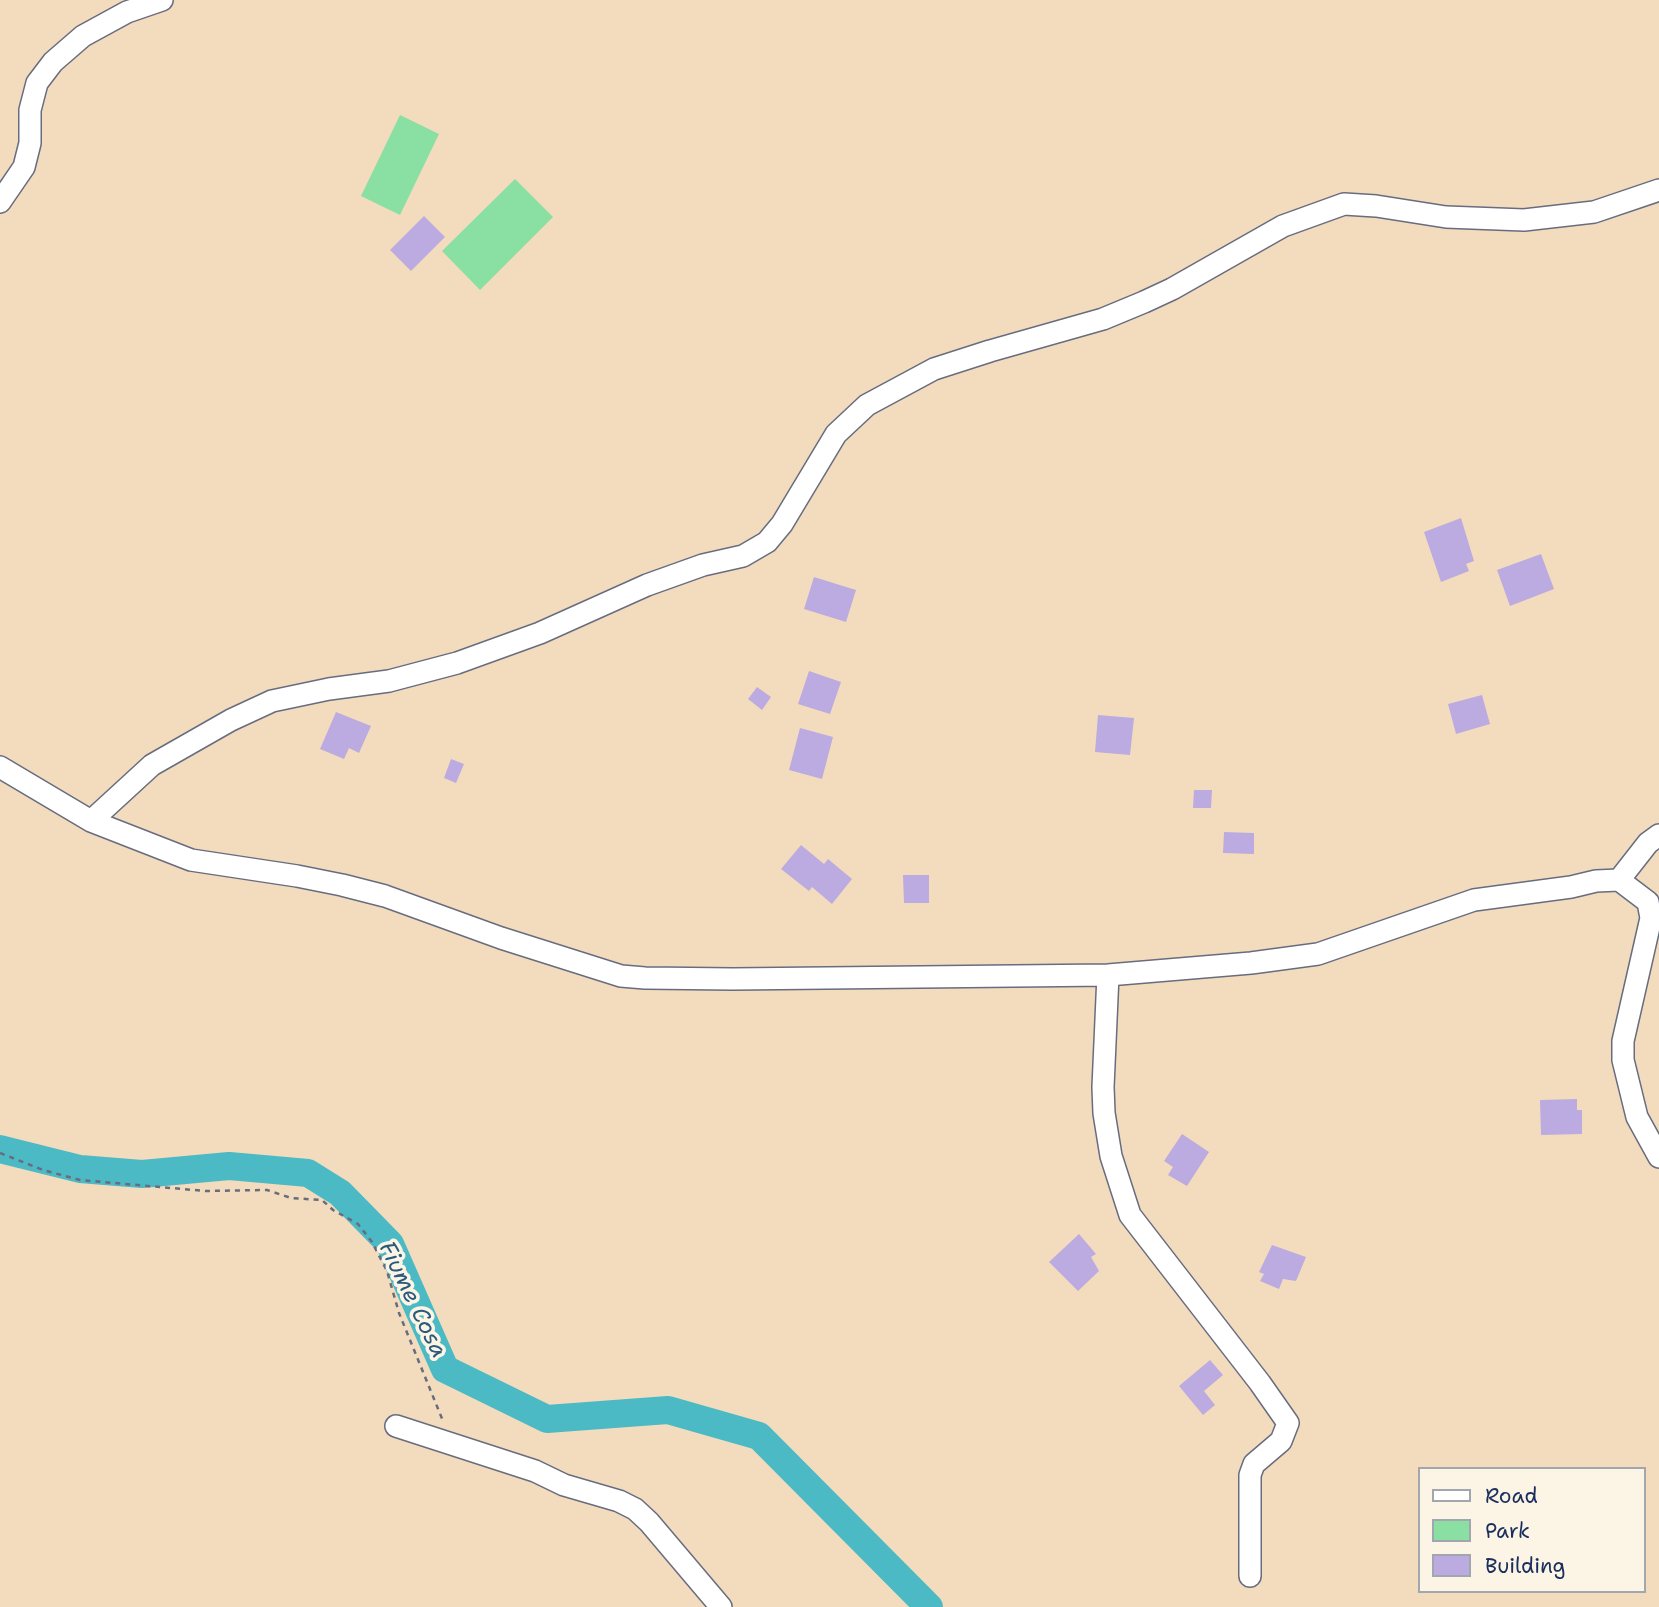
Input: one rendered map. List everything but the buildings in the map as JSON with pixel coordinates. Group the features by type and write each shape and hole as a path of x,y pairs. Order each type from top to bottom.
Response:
{"street":[{"path":"0,202 24,167 30,143 30,110 37,83 53,62 93,30 127,12 162,0"},
{"path":"91,821 152,765 272,701 329,689 389,681 457,663 540,633 647,585 703,565 743,556 767,542 782,524 836,434 867,405 934,369 1103,319 1144,302 1283,226 1344,204 1446,217 1524,220 1594,212 1659,190"},
{"path":"0,767 91,821 191,860 297,876 385,896 501,938 621,976 733,979 1108,975 1251,963 1318,954 1474,900 1596,881 1619,880 1654,903 1623,1041 1623,1060 1637,1116 1659,1157"},
{"path":"1619,880 1648,843 1659,835"},
{"path":"1108,975 1104,1113 1111,1156 1130,1215 1288,1423 1281,1441 1254,1464 1250,1475 1250,1576"},
{"path":"396,1426 535,1471 564,1485 619,1501 635,1509 721,1607"}],"path":[{"path":"0,1153 43,1170 80,1180 205,1191 267,1190 291,1198 322,1200 333,1210 358,1224 372,1242 387,1271 398,1313 427,1384 446,1427 460,1447"}],"green space":[{"path":"400,115 439,134 400,215 361,196"},
{"path":"515,179 553,217 480,290 442,251"}],"waterway":[{"name":"Fiume Cosa","path":"0,1149 80,1169 142,1174 229,1166 308,1173 340,1193 390,1244 445,1369 547,1419 668,1410 759,1436 929,1607"}]}
